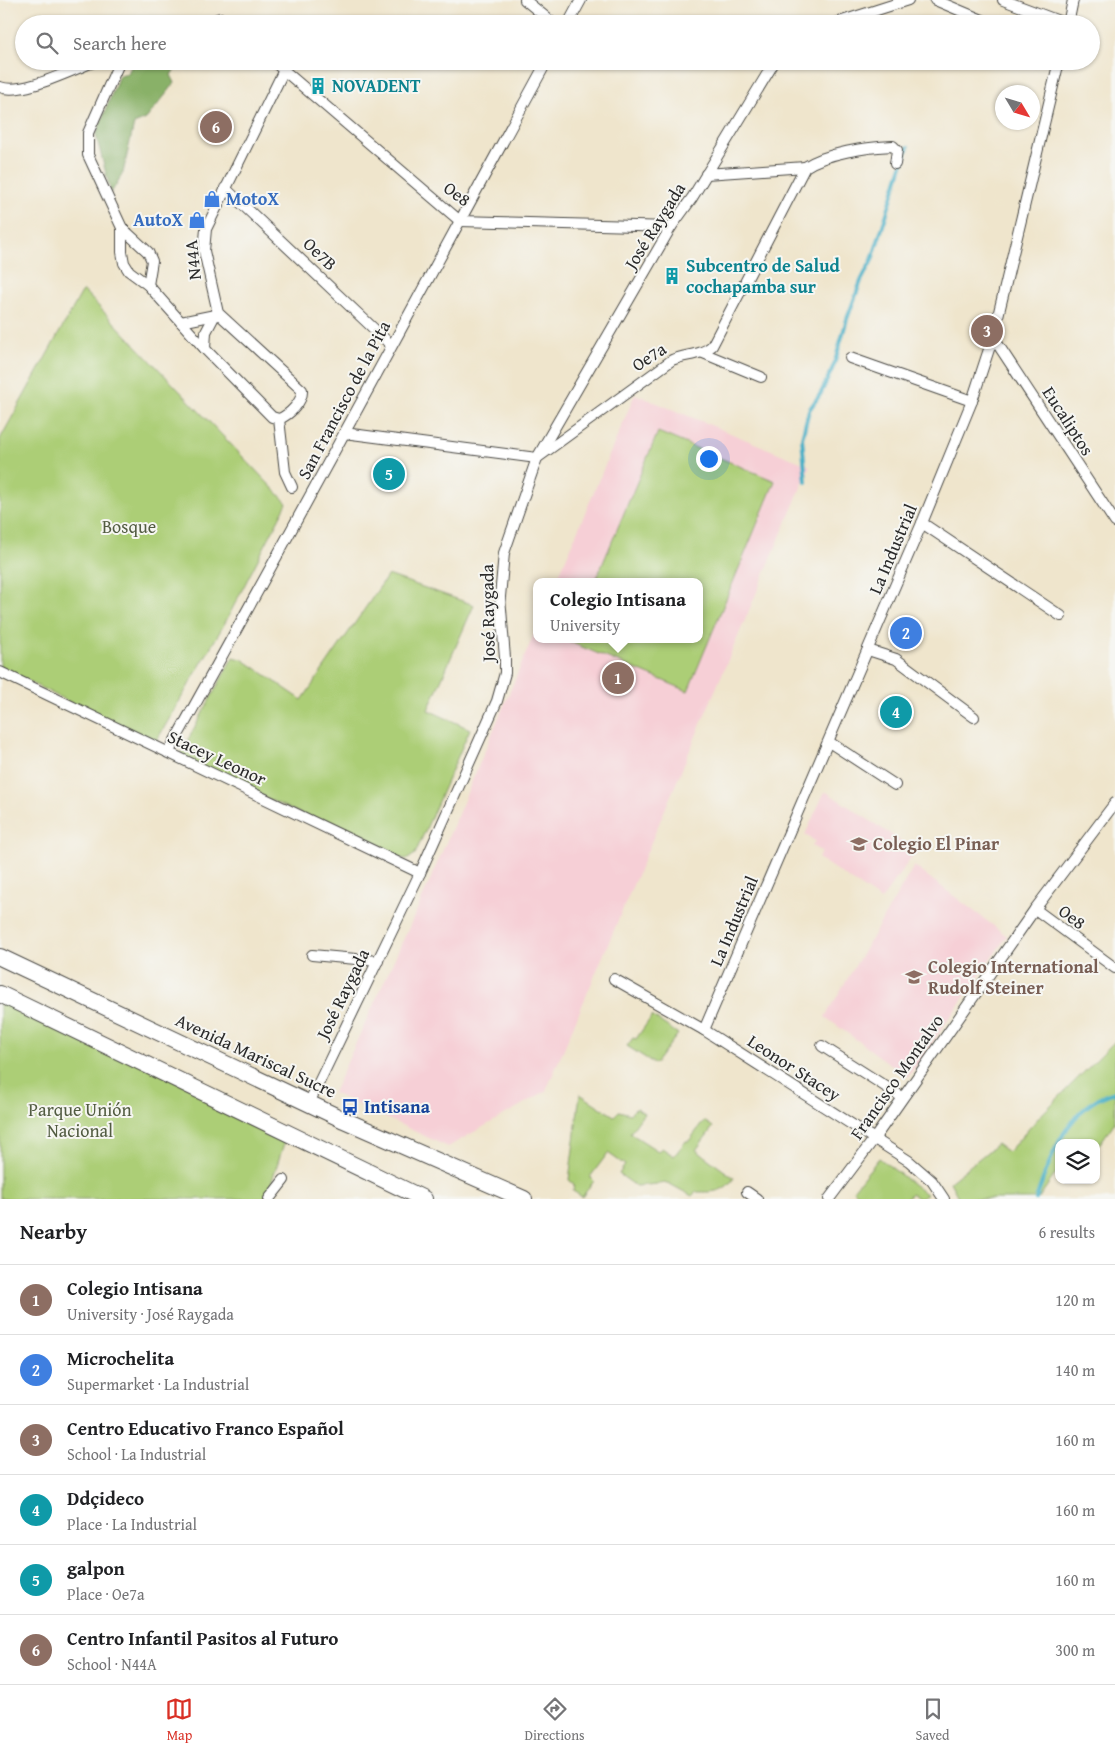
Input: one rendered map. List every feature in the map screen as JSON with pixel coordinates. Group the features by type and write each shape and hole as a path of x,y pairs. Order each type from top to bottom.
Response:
{"main road":[{"name":"Avenida Mariscal Sucre","path":"0,957 309,1103 524,1199"},
{"path":"0,994 424,1199"}],"street":[{"path":"525,0 543,15"},
{"path":"573,15 581,0"},
{"path":"861,15 908,0"},
{"path":"935,0 971,15"},
{"path":"1004,0 1044,15"},
{"path":"1070,15 1073,0"},
{"path":"0,87 5,89 24,88 72,70"},
{"path":"116,70 92,122 87,142 88,155 122,228 124,263 129,271 148,285 205,349 272,417 279,419 288,414 303,395 302,390 216,314"},
{"name":"N44A","path":"216,314 204,251 206,229 284,70"},
{"name":"Oe8","path":"284,70 460,221 671,227"},
{"name":"San Francisco de la Pita","path":"168,753 543,70"},
{"name":"José Raygada","path":"309,1103 420,872 499,694 505,673 500,598 504,553 537,458 671,227 770,70"},
{"name":"La Industrial","path":"704,1030 829,742 972,401 993,337 1057,70"},
{"path":"706,174 804,167 816,160 893,146 897,150 895,164"},
{"path":"761,377 703,353 718,336 804,167"},
{"name":"Oe7B","path":"225,188 391,345"},
{"path":"122,228 148,252 152,261 148,285"},
{"path":"181,322 216,314"},
{"path":"205,349 206,332 216,314"},
{"name":"Eucaliptos","path":"993,337 1115,522"},
{"name":"Oe7a","path":"537,458 672,360 703,353"},
{"path":"850,358 972,401"},
{"path":"279,419 285,472 292,487"},
{"path":"344,433 537,458"},
{"path":"922,523 1061,616"},
{"path":"868,650 896,659 974,717"},
{"name":"Stacey Leonor","path":"0,672 420,872"},
{"path":"829,742 895,785"},
{"name":"Francisco Montalvo","path":"829,1199 874,1139 1034,909 1115,803"},
{"name":"Oe8","path":"1034,909 1115,968"},
{"path":"312,955 378,961"},
{"name":"Leonor Stacey","path":"614,979 704,1030 909,1162 932,1181 944,1199"},
{"path":"822,1046 902,1097"},
{"path":"269,1199 284,1180"},
{"path":"747,1192 757,1199"}],"shaded area":[{"path":"635,394 810,466 546,1091 448,1147 333,1093 426,890 533,636 533,643 703,643 703,578 558,578"},
{"name":"Colegio El Pinar","path":"825,791 916,851 881,900 818,858 822,852 812,846 815,841 805,835"},
{"name":"Colegio International Rudolf Steiner","path":"914,866 1007,936 908,1077 825,1017"}],"green space":[{"path":"130,70 174,70 171,75 175,83 146,119 134,124 123,173 111,193 96,135 119,75 128,73"},
{"name":"Bosque","path":"83,290 287,503 226,621 154,745 0,667 0,439"},
{"path":"658,432 775,481 688,691 572,643 703,643 703,578 597,578"},
{"path":"388,575 474,605 428,710 470,729 415,854 408,859 398,858 178,758 233,657 242,659 302,700"},
{"name":"Parque Unión Nacional","path":"0,995 287,1134 268,1193 264,1199 0,1199"},
{"path":"652,1016 678,1034 655,1064 627,1046 633,1038 636,1039"},
{"path":"1115,1041 1115,1122 1100,1143 1100,1139 1055,1139 1055,1175 1038,1199 959,1199 950,1182 997,1144 1008,1152 1042,1114"},
{"path":"580,1094 614,1116 619,1111 630,1114 636,1108 644,1113 630,1133 658,1151 662,1148 674,1156 686,1141 689,1141 704,1121 713,1127 696,1150 734,1178 726,1187 718,1191 696,1192 692,1196 668,1183 636,1186 619,1174 625,1165 608,1153 590,1177 594,1181 582,1197 573,1191 574,1184 569,1180"},
{"path":"879,1158 927,1195 919,1199 911,1194 907,1199 859,1199 861,1196 853,1190"}],"waterway":[{"path":"806,482 802,438 809,410 821,393 834,365 847,319 861,281 872,260 908,147"},
{"path":"1036,1199 1055,1150 1073,1120 1085,1108 1115,1092"}],"place":[{"name":"NOVADENT","path":"318,86"},
{"name":"Centro Infantil Pasitos al Futuro","path":"216,127"},
{"name":"MotoX","path":"212,199"},
{"name":"AutoX","path":"197,220"},
{"name":"Subcentro de Salud cochapamba sur","path":"672,276"},
{"name":"Centro Educativo Franco Español","path":"987,331"},
{"name":"galpon","path":"389,474"},
{"name":"Microchelita","path":"906,633"},
{"name":"Colegio Intisana","path":"618,678"},
{"name":"Ddçideco","path":"896,712"},
{"name":"Colegio El Pinar","path":"859,844"},
{"name":"Colegio International Rudolf Steiner","path":"914,977"},
{"name":"Intisana","path":"350,1107"}]}
